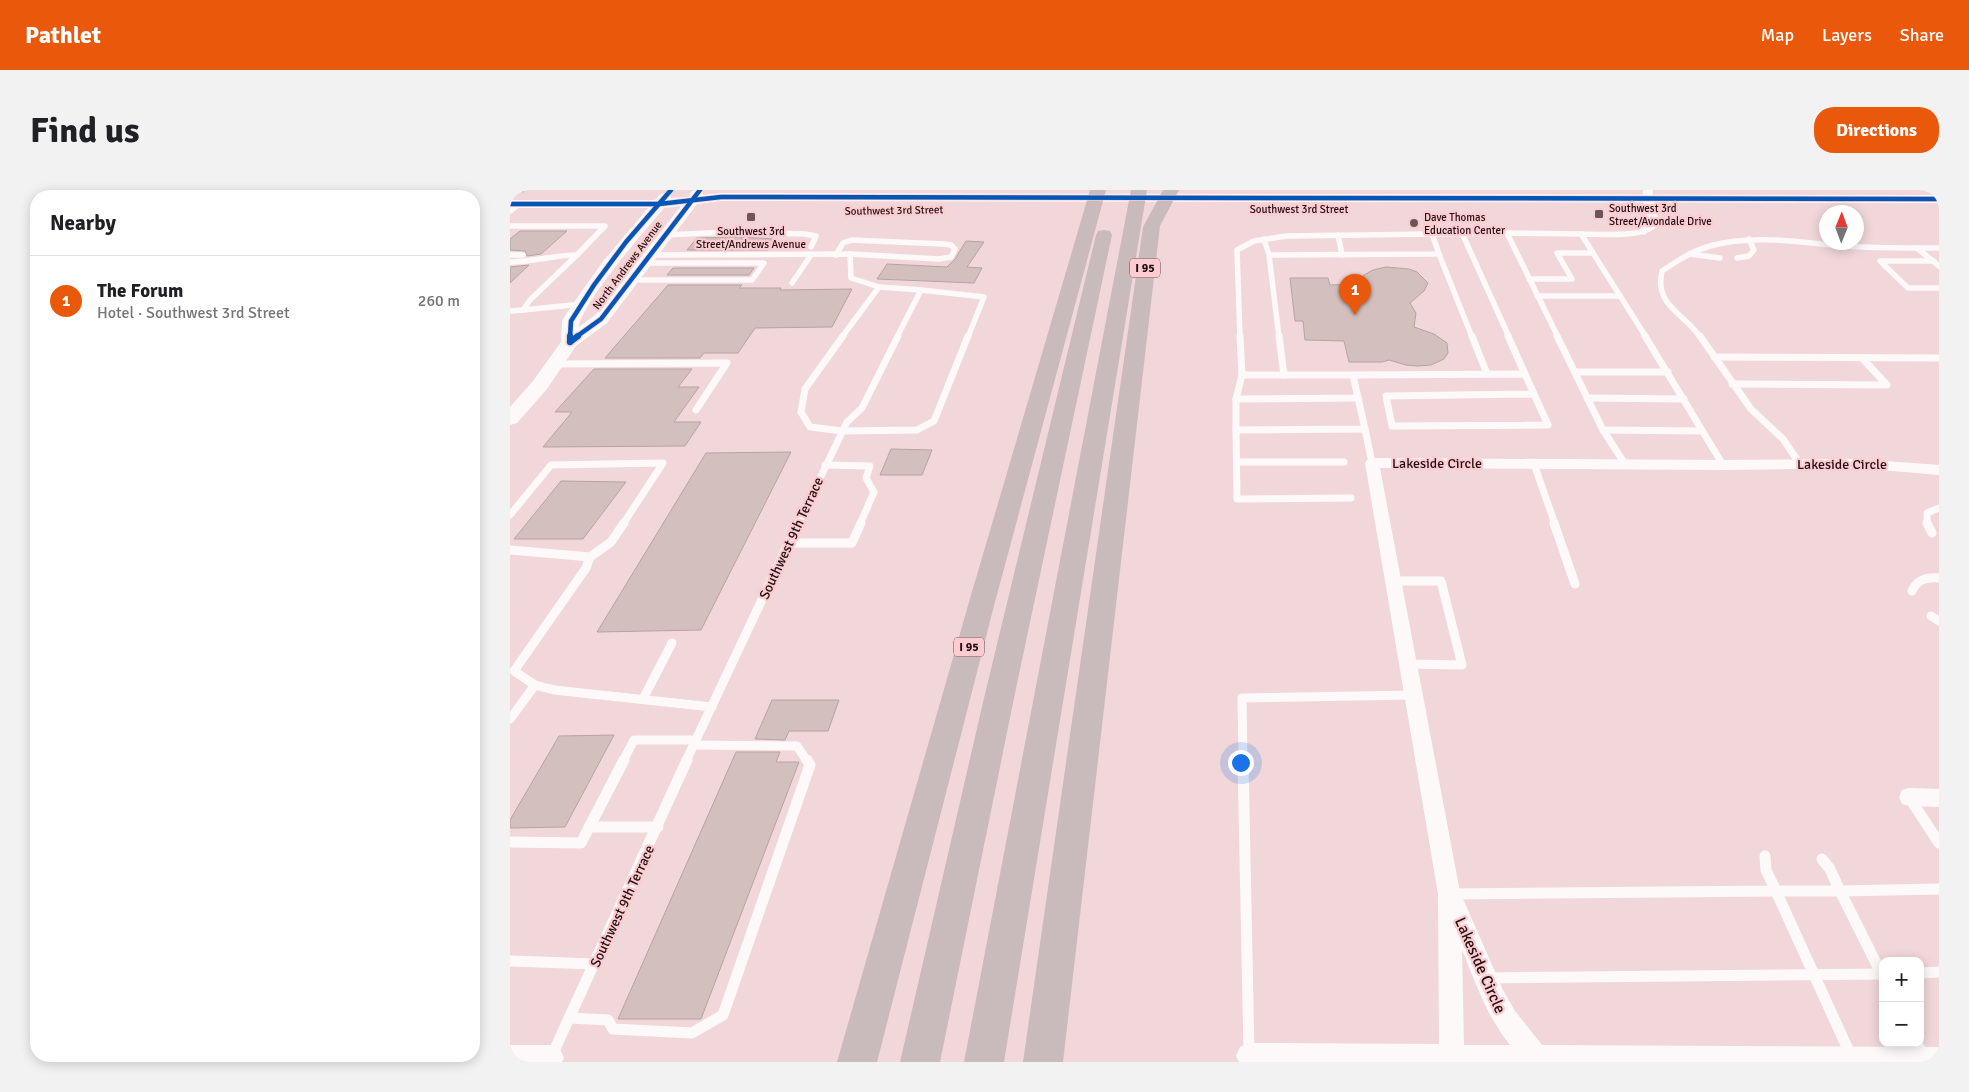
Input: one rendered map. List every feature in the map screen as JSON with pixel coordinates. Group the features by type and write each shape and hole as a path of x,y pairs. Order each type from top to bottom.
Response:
{"highway":[{"path":"1087,233 1089,190"},
{"name":"I 95","path":"858,1062 982,602 1098,190"},
{"path":"920,1062 999,698 1114,190"},
{"path":"984,1062 1140,190"},
{"name":"I 95","path":"1043,1062 1156,190"},
{"path":"1151,227 1171,190"}],"street":[{"name":"North Andrews Avenue","path":"570,342 571,322 582,304 610,263 671,190"},
{"name":"North Andrews Avenue","path":"510,419 540,385 570,342 601,319 693,199"},
{"name":"Southwest 3rd Street","path":"513,206 658,204 693,199 711,211 1052,204 1649,199 1939,199"},
{"name":"Southwest 3rd Street","path":"1649,199 1939,210"},
{"name":"Lakeside Circle","path":"1452,1057 1449,894 1372,463 1888,464 1939,470"},
{"path":"1910,797 1939,798"},
{"name":"Lakeside Circle","path":"1449,894 1485,978 1506,1020 1536,1057"},
{"path":"1249,1056 1853,1059 1927,1054"},
{"path":"510,1058 550,1060"}],"lane":[{"path":"1644,232 1642,224 1649,199"},
{"path":"1351,498 1238,499 1236,399 1242,375 1237,250 1246,244 1264,239 1338,235 1462,233 1618,234 1644,232 1656,226 1657,222 1649,199"},
{"path":"510,226 605,226 536,294 523,310"},
{"path":"664,235 731,232 816,236 811,251 792,283"},
{"path":"1462,233 1548,424 1392,426 1386,396 1534,394"},
{"path":"1508,233 1603,430 1624,464"},
{"path":"1432,234 1487,374"},
{"path":"1581,234 1659,357 1701,431 1723,465"},
{"path":"1338,235 1342,255"},
{"path":"1264,239 1269,255 1284,375"},
{"path":"1737,258 1749,256 1754,250 1749,239"},
{"path":"1800,464 1783,439 1751,409 1696,331 1669,306 1659,285 1662,271 1687,254 1714,245 1749,239 1780,239 1857,247 1939,248"},
{"path":"646,259 811,251 836,255 850,254 938,259 951,257 955,249 951,245 944,244 851,240 843,243 836,255"},
{"path":"1917,248 1939,266"},
{"path":"1530,279 1572,279 1558,253 1593,253"},
{"path":"850,254 851,278 879,286 984,297 934,421 917,430 842,432 810,427 801,412 805,389 879,286"},
{"path":"1269,255 1440,254"},
{"path":"1687,254 1720,258"},
{"path":"510,256 523,255"},
{"path":"535,255 577,255"},
{"path":"510,262 532,262 555,255"},
{"path":"630,280 752,280 764,263 646,259"},
{"path":"1934,261 1880,261 1908,288 1939,288"},
{"name":"Southwest 9th Terrace","path":"550,1060 658,827 695,742 825,465 847,422 862,408 922,290"},
{"path":"1537,296 1620,296"},
{"path":"510,311 582,304"},
{"path":"1714,357 1939,358"},
{"path":"1732,384 1887,386 1862,358"},
{"path":"555,364 727,363 696,410"},
{"path":"1574,372 1668,372"},
{"path":"1242,375 1525,374"},
{"path":"1353,375 1372,463"},
{"path":"1236,399 1358,398"},
{"path":"1587,398 1684,399"},
{"path":"1236,430 1365,430"},
{"path":"1603,430 1701,431"},
{"path":"1237,462 1344,462"},
{"path":"510,515 551,465 663,463 611,542 590,557 586,568 514,671 535,685 554,690 712,707"},
{"path":"1534,464 1575,584"},
{"path":"789,543 852,543 874,492 866,478 870,466 825,465"},
{"path":"1932,533 1927,524 1927,513 1939,508"},
{"path":"510,550 590,557"},
{"path":"1912,591 1914,584 1920,579 1939,578"},
{"path":"1393,581 1441,581 1462,665 1408,664"},
{"path":"643,699 672,643"},
{"path":"510,719 535,685"},
{"path":"1249,1056 1242,698 1414,694"},
{"path":"510,842 581,843 634,740 797,746 810,765 724,1015 692,1033 613,1029 608,1020 569,1018"},
{"path":"1910,797 1939,843"},
{"path":"589,827 658,827"},
{"path":"1765,856 1766,870 1816,975 1853,1059"},
{"path":"1822,858 1830,869 1879,969"},
{"path":"1449,894 1939,889"},
{"path":"510,961 595,964"},
{"path":"1924,973 1939,972"},
{"path":"1485,978 1879,975"}],"building":[{"path":"520,231 567,231 541,254 527,256 525,251 510,250 510,239"},
{"path":"739,237 775,239 768,250 687,250 697,238"},
{"path":"966,241 984,242 967,267 982,268 974,283 877,279 887,264 947,267 955,259"},
{"path":"529,265 510,283 510,267"},
{"path":"1386,267 1409,269 1417,272 1428,283 1424,291 1410,303 1416,313 1414,327 1434,334 1447,343 1448,353 1444,359 1431,365 1417,366 1389,360 1382,362 1349,362 1344,341 1305,340 1303,321 1295,321 1290,278 1328,278 1330,285 1361,284 1364,275 1373,270"},
{"path":"673,268 754,268 749,275 667,275"},
{"path":"668,285 742,285 739,288 781,288 780,290 852,289 832,327 755,328 738,353 704,353 700,358 605,358"},
{"path":"594,369 692,369 678,387 699,387 674,422 701,422 685,446 543,447 572,412 555,412"},
{"path":"891,449 932,450 922,475 880,475"},
{"path":"791,452 701,630 597,632 706,453"},
{"path":"561,481 626,482 583,539 514,539"},
{"path":"772,700 839,700 828,731 789,731 785,740 755,739"},
{"path":"614,735 565,827 510,828 510,820 559,736"},
{"path":"736,752 780,752 776,762 799,762 701,1019 618,1019"}],"cycle path":[{"path":"570,342 571,321 594,285 626,242 671,190"},
{"path":"570,342 601,319 700,190"},
{"path":"510,204 659,204 721,197 1939,199"}],"place":[{"name":"Southwest 3rd Street/Avondale Drive","path":"1599,214"},
{"name":"Southwest 3rd Street/Andrews Avenue","path":"751,217"},
{"name":"Dave Thomas Education Center","path":"1414,223"},
{"name":"The Forum","path":"1355,315"}]}
